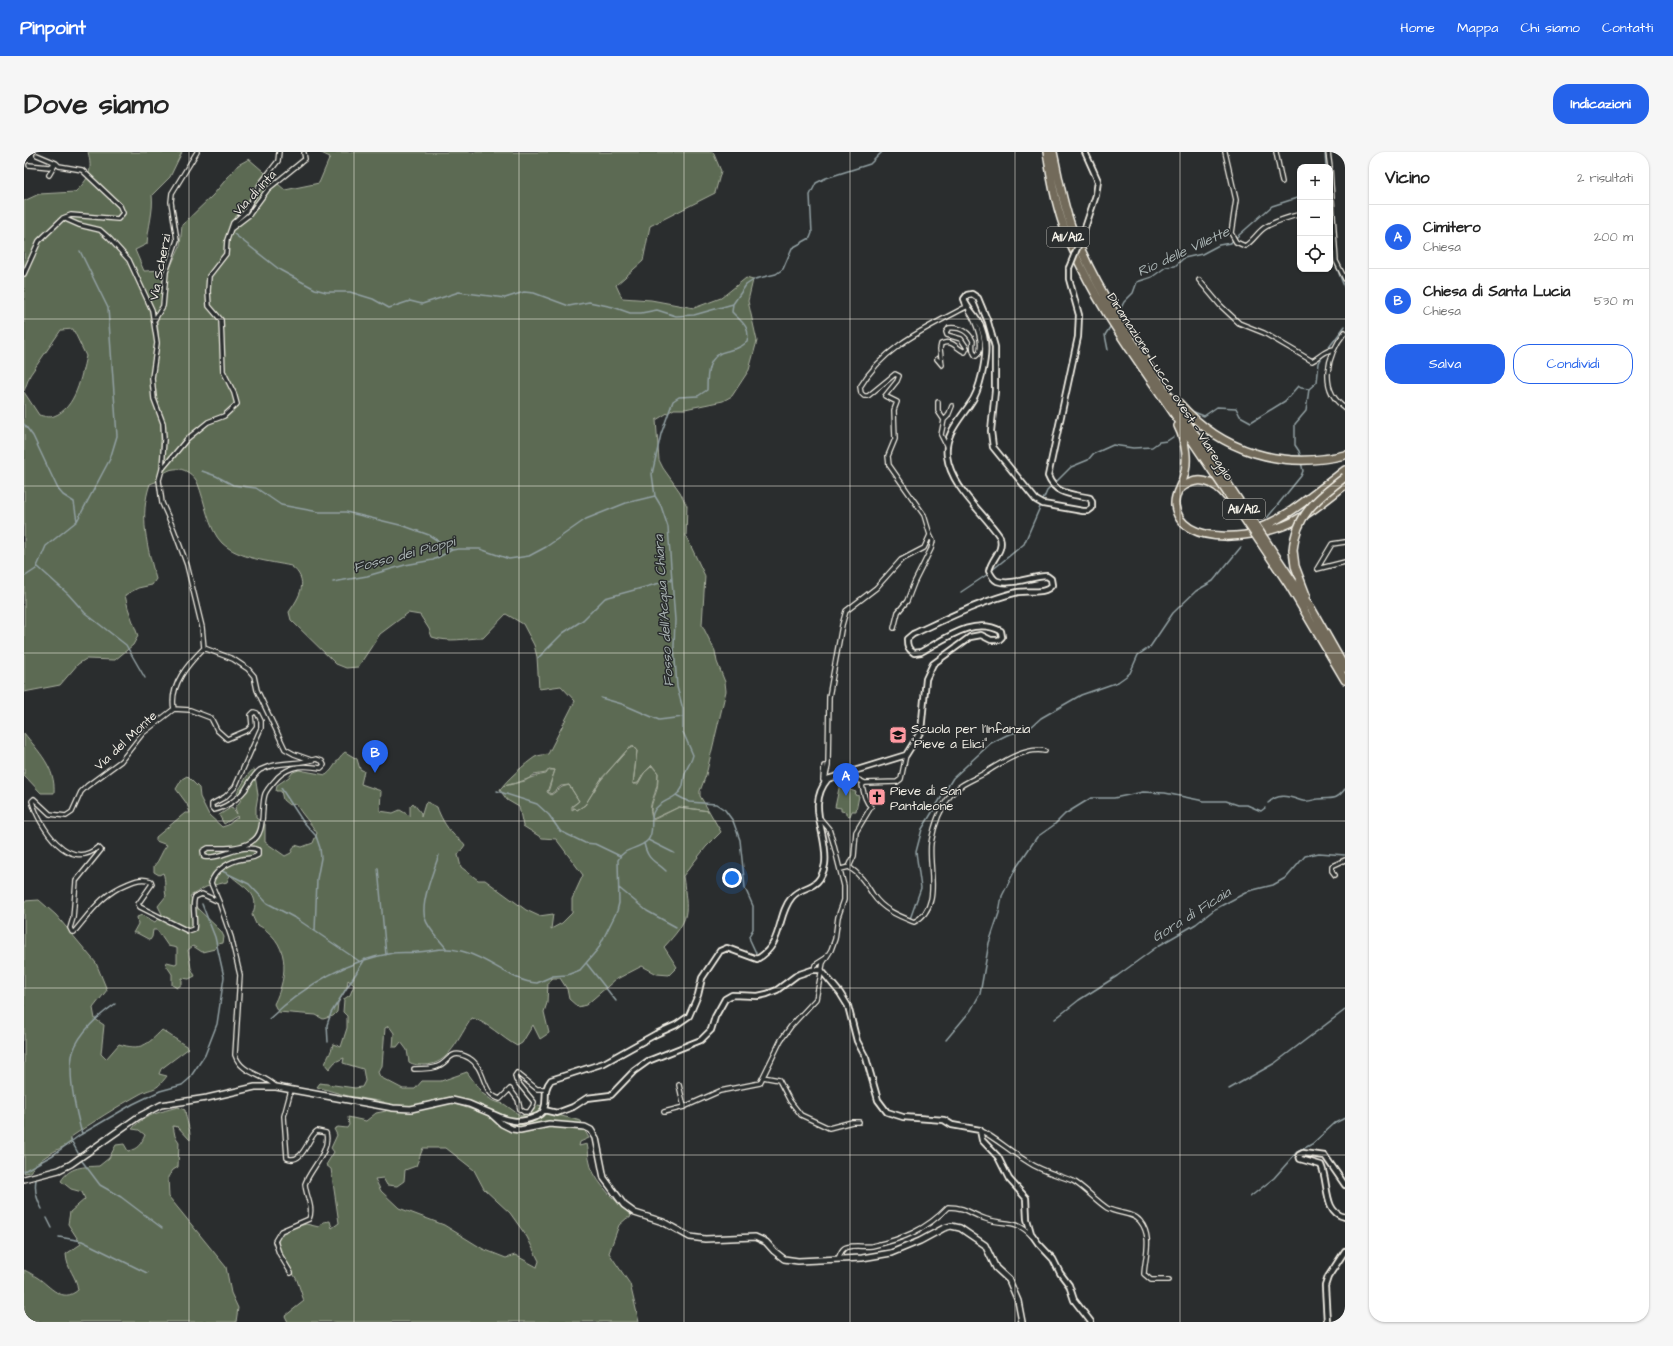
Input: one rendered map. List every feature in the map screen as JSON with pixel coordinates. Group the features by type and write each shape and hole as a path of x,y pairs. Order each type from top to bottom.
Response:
{"highway":[{"name":"Diramazione Lucca ovest - Viareggio","path":"1047,152 1060,201 1073,230 1085,267 1106,312 1128,338 1291,583 1320,631 1345,668"},
{"name":"Diramazione Lucca ovest - Viareggio","path":"1053,152 1060,201"},
{"path":"1160,387 1197,421 1223,440 1239,447 1279,460 1296,462 1327,460 1345,455"},
{"path":"1160,387 1182,432 1186,447 1185,474 1175,500 1177,510 1188,526 1207,534 1222,536 1247,535 1276,528 1290,523 1317,506 1345,485"},
{"name":"Diramazione Lucca ovest - Viareggio","path":"1194,438 1241,515 1291,583 1312,608 1320,631 1345,680"},
{"path":"1236,535 1269,524 1287,514 1345,470"},
{"path":"1312,608 1295,566 1293,550 1294,538 1306,511 1345,477"},
{"path":"1178,490 1191,482 1199,480 1209,482 1220,489 1241,515"}],"main road":[{"path":"24,1179 58,1170 71,1164 138,1116 161,1105 207,1098 255,1087 276,1087 393,1108 411,1109 452,1100 469,1104 490,1113 502,1124 512,1129 520,1130 549,1124 585,1127 591,1130 596,1138 604,1178 624,1204 635,1213 663,1222 690,1237 705,1239 755,1237 766,1242 774,1251 784,1258 798,1261 862,1258 891,1253 920,1241 944,1228 951,1226 960,1228 986,1245 996,1268 1009,1280 1018,1301 1022,1322"}],"street":[{"name":"Via Scherzi","path":"155,319 163,306 166,272 177,240 171,202 172,193 197,152"},
{"name":"Via di Inta","path":"162,469 187,438 208,422 224,416 237,404 234,393 223,372 222,320 209,306 209,276 226,254 227,240 233,223 245,212 261,183 278,161 279,152"},
{"path":"937,360 942,366 940,350 941,344 947,342 952,343 965,352 967,348 961,339 947,335 946,332 949,328 960,328 966,332 973,342 972,346 976,356 981,351 977,328 964,301 965,297 970,294 976,295 988,322 995,347 995,391 991,431 993,447 996,454 1009,465 1036,500 1042,503 1083,511 1092,508 1090,498 1063,493 1052,484 1048,476 1078,337 1080,315 1069,279 1069,268 1096,195 1098,181 1085,152"},
{"path":"1224,152 1236,200 1231,233 1234,241 1245,246 1253,241 1263,229 1275,222 1297,215"},
{"path":"1276,152 1282,182"},
{"path":"1328,152 1330,164"},
{"name":"Via di Inta","path":"231,228 249,215 268,189 305,160 304,153"},
{"path":"24,274 39,241 63,218 71,215 118,219 123,213 120,206 82,170 59,166 56,163 38,155"},
{"path":"29,165 49,167 56,163"},
{"path":"49,175 56,163"},
{"path":"63,218 79,225 100,230 114,243 129,260 139,279 155,319 157,343 152,378 154,399 163,423 162,469 159,480 162,503 174,530 186,565 202,627 204,648 183,672 173,704 174,709 190,710 211,718 217,730 227,739 248,730 252,725 251,715 254,712 257,713 261,721 261,728 235,787 225,797 212,804 214,810 219,809 233,801 244,792 259,771 272,766 318,759 322,761 324,765 321,768 294,766 283,773 269,786 263,802 262,823 258,837 250,843 228,847 208,848 203,851 204,857 215,858 253,848 258,850 258,855 253,859 236,861 218,871 210,883 219,902 240,975 235,1055 238,1062 245,1070 269,1080 276,1087"},
{"path":"1333,229 1336,260 1345,279"},
{"path":"1199,280 1220,305 1244,326 1250,326 1264,333 1312,361 1325,352 1334,349"},
{"path":"846,774 865,783 897,782 901,779 906,755 921,731 926,678 933,664 970,637 981,635 999,640 1002,637 1001,631 994,627 974,626 921,652 914,653 910,651 907,646 907,639 913,634 981,602 1020,592 1042,591 1050,589 1052,585 1051,579 1046,576 1008,582 998,581 990,573 1000,552 1002,544 1000,537 966,496 951,470 947,456 947,447 953,428 971,404 977,392 983,370 985,343 978,321 964,301"},
{"path":"894,628 898,612 907,601 914,582 934,541 930,535 924,515 889,465 888,456 895,439 894,410 897,402 885,396 897,381 899,376 895,374 868,396 861,394 860,387 866,376 894,347 936,322 966,307"},
{"path":"1345,332 1334,349 1328,378 1328,386 1333,399 1345,408"},
{"path":"938,402 938,411 944,420"},
{"path":"947,447 941,434 944,420 948,416 952,406"},
{"path":"824,785 828,766 829,697 842,624 846,611 876,588 901,560 924,548 930,535"},
{"path":"1345,542 1332,544 1317,569 1345,562"},
{"path":"204,648 234,659 248,669 254,676 257,690 285,749 294,754 312,760"},
{"name":"Via del Monte","path":"174,709 143,733 121,761 87,786 82,792 72,812 66,816 50,814 43,809 38,801 34,799 32,802 35,815 66,852 78,856 88,854 98,847 101,850 76,882 73,918 70,928 72,932 74,932 107,894 139,879 152,881 152,884 138,904 140,907 188,931 194,929 196,919 193,902 195,897 202,894 219,902"},
{"path":"841,869 850,867 860,874 874,896 890,912 914,922 922,918 928,910 933,896 931,844 936,819 951,794 1011,757 1026,753 1045,751"},
{"path":"490,1113 507,1120 518,1122 540,1115 544,1110 546,1089 552,1080 604,1063 656,1034 676,1025 688,1016 698,995 702,978 720,950 727,948 757,959 762,956 779,935 786,907 793,896 815,884 821,875 824,865 825,852 817,814 818,798 828,779 906,755"},
{"path":"824,766 824,785"},
{"path":"850,867 854,856 856,832 871,807 866,802 864,795 862,785 865,783"},
{"path":"664,1112 684,1107 720,1091 760,1083 781,1040 791,1026 816,999 821,970 835,939 838,917 844,900 844,886 841,869 829,829 817,814"},
{"path":"1335,875 1332,870 1332,866 1345,860"},
{"path":"814,970 815,965 826,958"},
{"path":"544,1110 557,1114 573,1107 587,1098 611,1095 634,1071 644,1064 702,1040 711,1030 715,1017 725,999 732,995 758,996 767,994 777,990 797,975 814,970 821,970 837,988 848,1006 857,1041 866,1058 878,1100 887,1112 904,1117 944,1120 952,1125 980,1130 994,1137 1028,1163 1074,1182 1108,1208 1121,1214 1127,1213 1139,1220 1145,1230 1148,1246 1144,1274 1150,1280 1169,1280"},
{"path":"414,1069 436,1067 442,1064 449,1056 458,1054 469,1058 481,1070 488,1092 500,1099 510,1089 518,1100 520,1109 524,1112 529,1112 534,1106 534,1102 516,1080 515,1076 517,1073 537,1089 546,1089"},
{"path":"763,1077 779,1080 790,1101 801,1114 822,1125 829,1128 852,1122 860,1122"},
{"path":"679,1084 684,1107"},
{"path":"291,1090 284,1116 287,1158 294,1158 304,1152 310,1140 317,1131 326,1133 327,1137 320,1158 305,1184 312,1214 309,1219 281,1230 275,1241 278,1253 291,1273"},
{"path":"980,1130 982,1140 998,1157 1009,1179 1026,1198 1027,1219 1031,1233 1038,1243"},
{"path":"1345,1185 1325,1156 1303,1153 1299,1155 1300,1159 1321,1166 1326,1180 1331,1208 1335,1212 1345,1217"},
{"path":"838,1259 840,1252 846,1247 872,1246 918,1231 935,1221 948,1207 961,1207 987,1219 1015,1223 1038,1243 1053,1259 1069,1285 1077,1306 1091,1322"},
{"path":"1327,1322 1325,1286 1328,1277 1345,1250"}],"green space":[{"path":"88,152 182,152 170,177 152,195 152,207 147,244 135,250 144,271 163,270 165,272 162,305 153,320 155,343 150,378 153,399 161,423 161,468 158,481 150,484 145,508 147,543 156,579 152,585 138,588 125,595 138,636 133,645 115,660 86,659 78,664 60,685 24,692 24,392 39,415 51,417 61,412 68,406 76,391 86,356 73,329 61,330 30,375 24,391 24,201 39,194 75,192 84,183 89,174 90,164"},
{"path":"319,152 713,152 721,171 715,193 650,226 643,261 616,285 622,298 651,300 694,308 721,298 746,278 753,280 748,301 757,341 749,370 732,396 723,401 685,409 674,409 656,420 659,460 680,492 687,506 686,536 705,576 702,625 715,651 717,662 725,682 726,691 706,775 700,791 700,796 709,811 679,807 653,819 651,807 657,789 658,773 652,765 644,773 638,783 633,784 637,751 633,746 628,749 601,779 585,805 577,810 575,808 573,809 573,806 579,801 569,785 561,786 551,794 548,792 555,770 549,769 546,773 534,775 525,781 503,786 531,760 537,756 548,754 575,701 561,686 539,689 537,657 534,645 523,624 506,614 483,638 445,640 432,637 420,615 408,613 380,634 358,667 346,668 336,664 291,620 289,612 297,600 302,582 297,571 291,566 255,559 237,553 222,543 213,530 198,484 194,478 188,472 181,469 171,470 162,474 165,470 165,423 157,399 154,378 159,343 157,319 165,306 168,272 180,246 182,225 213,195 238,165 249,159 285,190 319,183 330,157"},
{"path":"24,733 45,760 49,768 54,784 54,793 41,793 24,775"},
{"path":"633,747 637,751 633,784 638,784 644,773 652,766 658,773 657,787 651,808 653,820 679,807 709,811 721,832 706,847 683,876 686,899 686,915 679,929 664,947 677,967 669,975 657,974 642,966 615,980 586,1005 578,1007 569,999 567,989 560,978 552,978 548,983 547,1003 544,1012 549,1033 540,1039 533,1025 522,1043 517,1046 483,1023 472,1018 447,1055 433,1064 418,1065 409,1062 407,1050 401,1042 397,1047 393,1047 394,1033 389,1026 385,1028 382,1066 378,1072 380,1077 403,1089 415,1089 422,1081 441,1081 467,1072 482,1093 493,1101 504,1104 521,1116 531,1113 538,1105 543,1106 534,1116 524,1120 512,1119 474,1104 451,1098 415,1105 391,1106 385,1105 384,1102 348,1096 317,1087 320,1083 355,1088 362,1087 365,1081 363,1069 343,1063 344,1058 335,1062 329,1069 325,1064 333,1044 341,1047 347,1028 347,1016 343,1012 344,999 350,995 354,985 348,980 347,987 338,1003 337,1012 333,1016 323,1019 316,1015 278,1012 274,1004 279,993 284,970 281,949 275,939 267,931 256,924 252,915 255,902 250,892 230,875 227,882 206,887 190,896 197,908 221,931 224,937 223,943 218,944 215,949 202,952 193,946 188,950 191,968 195,976 189,979 182,978 182,984 177,988 172,985 172,974 166,965 167,962 177,963 177,948 168,946 157,930 153,930 150,940 137,933 133,933 138,924 137,917 142,915 155,922 162,914 158,906 166,896 164,878 163,873 159,875 154,872 154,866 167,845 156,841 156,837 185,813 190,813 187,804 176,789 182,779 187,776 199,788 200,797 209,815 222,827 228,825 238,817 237,816 224,824 219,815 232,807 237,814 235,808 241,800 237,792 254,769 258,795 256,818 265,824 265,842 285,856 291,853 295,845 302,847 313,843 317,833 296,804 289,805 283,800 281,791 276,791 277,785 289,777 293,772 299,770 326,775 345,752 357,759 360,769 364,771 361,784 381,791 380,811 393,813 400,810 410,816 410,806 413,803 421,813 421,817 427,802 437,807 448,828 454,836 465,845 458,855 461,867 478,880 485,880 526,910 539,916 553,914 551,929 562,923 572,913 572,899 583,875 556,839 542,838 523,826 519,807 507,800 500,790 503,786 546,774 549,770 555,770 547,792 551,795 562,787 569,785 579,801 572,806 572,810 575,808 577,810 585,805 601,780 628,749"},
{"path":"841,779 852,781 850,790 856,792 855,795 859,796 856,811 852,811 850,816 846,815 846,812 841,811 841,808 835,807"},
{"path":"39,900 56,915 96,963 107,990 93,1008 95,1019 104,1025 101,1054 106,1059 119,1044 138,1047 148,1043 162,1030 189,1048 161,1069 159,1074 167,1076 157,1087 140,1094 96,1120 71,1137 71,1143 43,1158 30,1172 24,1173 24,901"},
{"path":"452,1103 488,1115 511,1132 521,1132 550,1127 584,1129 589,1138 580,1142 579,1146 587,1144 589,1161 592,1170 613,1198 631,1215 630,1218 627,1218 619,1225 609,1253 630,1284 639,1322 288,1322 285,1316 304,1301 297,1280 280,1252 278,1240 283,1232 306,1224 319,1227 323,1222 330,1221 332,1228 339,1223 331,1169 326,1165 334,1152 331,1148 337,1135 334,1129 338,1127 347,1128 349,1125 348,1117 366,1121 376,1113 386,1111 385,1109 411,1112","holes":["423,1148 446,1148 474,1170 484,1189 510,1213 527,1237 539,1261 537,1267 515,1255 506,1258 483,1249 444,1225 399,1208 381,1191 375,1179 383,1178 387,1185 397,1186 404,1181 405,1170 416,1166"]},
{"path":"178,1107 185,1110 190,1132 190,1140 178,1127 173,1126 175,1136 179,1142 178,1167 173,1170 168,1177 169,1197 226,1267 231,1293 238,1308 236,1322 24,1322 24,1270 61,1294 72,1294 78,1290 68,1265 66,1254 81,1244 68,1224 70,1212 85,1199 82,1192 71,1189 61,1181 68,1172 77,1168 99,1166 109,1158 116,1145 124,1144 128,1151 137,1147 145,1135 139,1130 132,1129 136,1124 147,1117"},
{"path":"546,1112 581,1121 582,1124 512,1127 497,1118 510,1123 523,1124 535,1121"}],"waterway":[{"name":"Fosso dell'Acqua Chiara","path":"269,1019 296,996 326,977 358,962 393,953 442,949 460,951 485,960 520,979 537,983 553,976 567,975 580,970 598,949 617,911 619,903 618,860 624,853 640,846 648,840 651,833 654,811 661,804 681,790 686,771 693,755 683,732 683,709 677,687 674,646 675,620 668,527 661,506 655,496 652,474 661,434 673,401 679,397 698,396 707,390 708,372 715,357 720,353 740,347 747,342 748,332 742,322 732,312 733,304 746,285 755,279 776,274 783,269 792,248 810,238 812,233 810,195 816,183 826,178 870,164 882,152"},
{"path":"1325,152 1326,164"},
{"name":"Rio delle Villette","path":"1118,314 1124,302 1133,293 1137,282 1152,277 1166,267 1175,266 1184,258 1202,254 1219,245 1230,243 1272,206 1297,198"},
{"path":"234,234 280,270 315,289 326,292 350,292 373,299 389,308 410,301 422,304 459,292 505,298 524,292 534,293 569,306 589,302 613,307 630,313 641,313 657,310 676,316 694,315 733,304"},
{"path":"24,577 36,569 46,546 77,521 110,459 117,436 108,308 80,251"},
{"path":"1333,254 1334,259"},
{"path":"1335,263 1345,289"},
{"name":"Rio delle Villette","path":"1108,350 1105,335 1112,324"},
{"path":"1327,350 1345,326"},
{"path":"1301,458 1295,445 1295,424 1306,411 1309,389 1317,382 1319,363 1323,355"},
{"path":"1194,412 1204,416 1217,407 1236,408 1240,416 1251,422 1285,401 1298,386 1309,389"},
{"path":"24,424 33,436 58,489 63,495 74,502 77,521"},
{"path":"991,571 1024,544 1047,491 1071,467 1088,460 1093,454 1113,445 1133,448 1152,447 1159,442 1167,441 1173,437"},
{"path":"1267,518 1301,476 1303,471 1301,462"},
{"path":"202,471 216,476 233,485 256,488 281,505 319,512 346,512 404,526 429,535 452,550"},
{"name":"Fosso dei Pioppi","path":"333,582 367,576 405,565 433,560 452,550 458,549 480,549 509,559 529,556 546,547 586,519 626,503 655,496"},
{"path":"910,919 921,888 916,852 922,829 953,778 991,743 1007,735 1030,728 1041,718 1081,695 1118,682 1130,673 1138,655 1150,647 1173,613 1196,591 1213,581 1241,547"},
{"path":"37,566 68,594 85,613 126,645 145,678"},
{"path":"961,592 988,574"},
{"path":"538,658 563,633 583,620 605,598 671,580"},
{"path":"601,698 622,704 659,720 683,717"},
{"path":"281,788 302,820 316,836 320,848 321,858 317,879 315,931"},
{"path":"1268,803 1281,796 1305,801 1333,798 1339,796 1345,789"},
{"path":"497,791 537,804 549,815 560,831 585,843 595,844 620,856"},
{"path":"946,1040 971,1010 980,994 989,943 999,913 1002,896 1016,868 1037,837 1054,825 1065,814 1091,798 1114,798 1143,792 1165,793 1204,801 1226,801 1238,805 1247,805 1261,811 1265,808"},
{"path":"676,795 689,802 716,804 725,810 733,821 740,840 745,888 753,906 753,929 749,936 756,953"},
{"path":"648,840 674,853"},
{"path":"644,843 652,860 666,871"},
{"name":"Gora di Ficaia","path":"1055,1019 1079,1000 1117,976 1158,946 1196,924 1215,909 1249,891 1273,885 1287,877 1305,856 1319,853 1345,855"},
{"path":"439,855 428,886 424,904 424,912 429,926 446,948"},
{"path":"378,868 386,955"},
{"path":"222,871 249,884 267,903 297,919 359,961"},
{"path":"619,888 647,911 676,927"},
{"path":"24,1171 53,1155 80,1135 133,1104 160,1091 182,1085 189,1079 205,1055 217,1024 224,977 215,937 202,904"},
{"path":"328,1042 327,1025 331,1013 365,959"},
{"path":"587,964 616,1001"},
{"path":"82,1134 75,1104 72,1082 71,1061 73,1052 80,1038 90,1025 115,1004"},
{"path":"1229,1089 1275,1063 1345,1010"},
{"path":"1250,1197 1274,1178 1297,1152 1312,1144 1335,1123 1345,1118"},
{"path":"71,1140 78,1153"},
{"path":"82,1161 100,1185 121,1197 162,1228"},
{"path":"36,1180 36,1195 42,1209"},
{"path":"47,1218 52,1228"},
{"path":"59,1237 82,1241 147,1273"}],"place":[{"name":"Scuola per l'Infanzia \"Pieve a Elici\"","path":"898,735"},
{"name":"Chiesa di Santa Lucia","path":"375,773"},
{"name":"Cimitero","path":"846,796"},
{"name":"Pieve di San Pantaleone","path":"877,797"}]}
